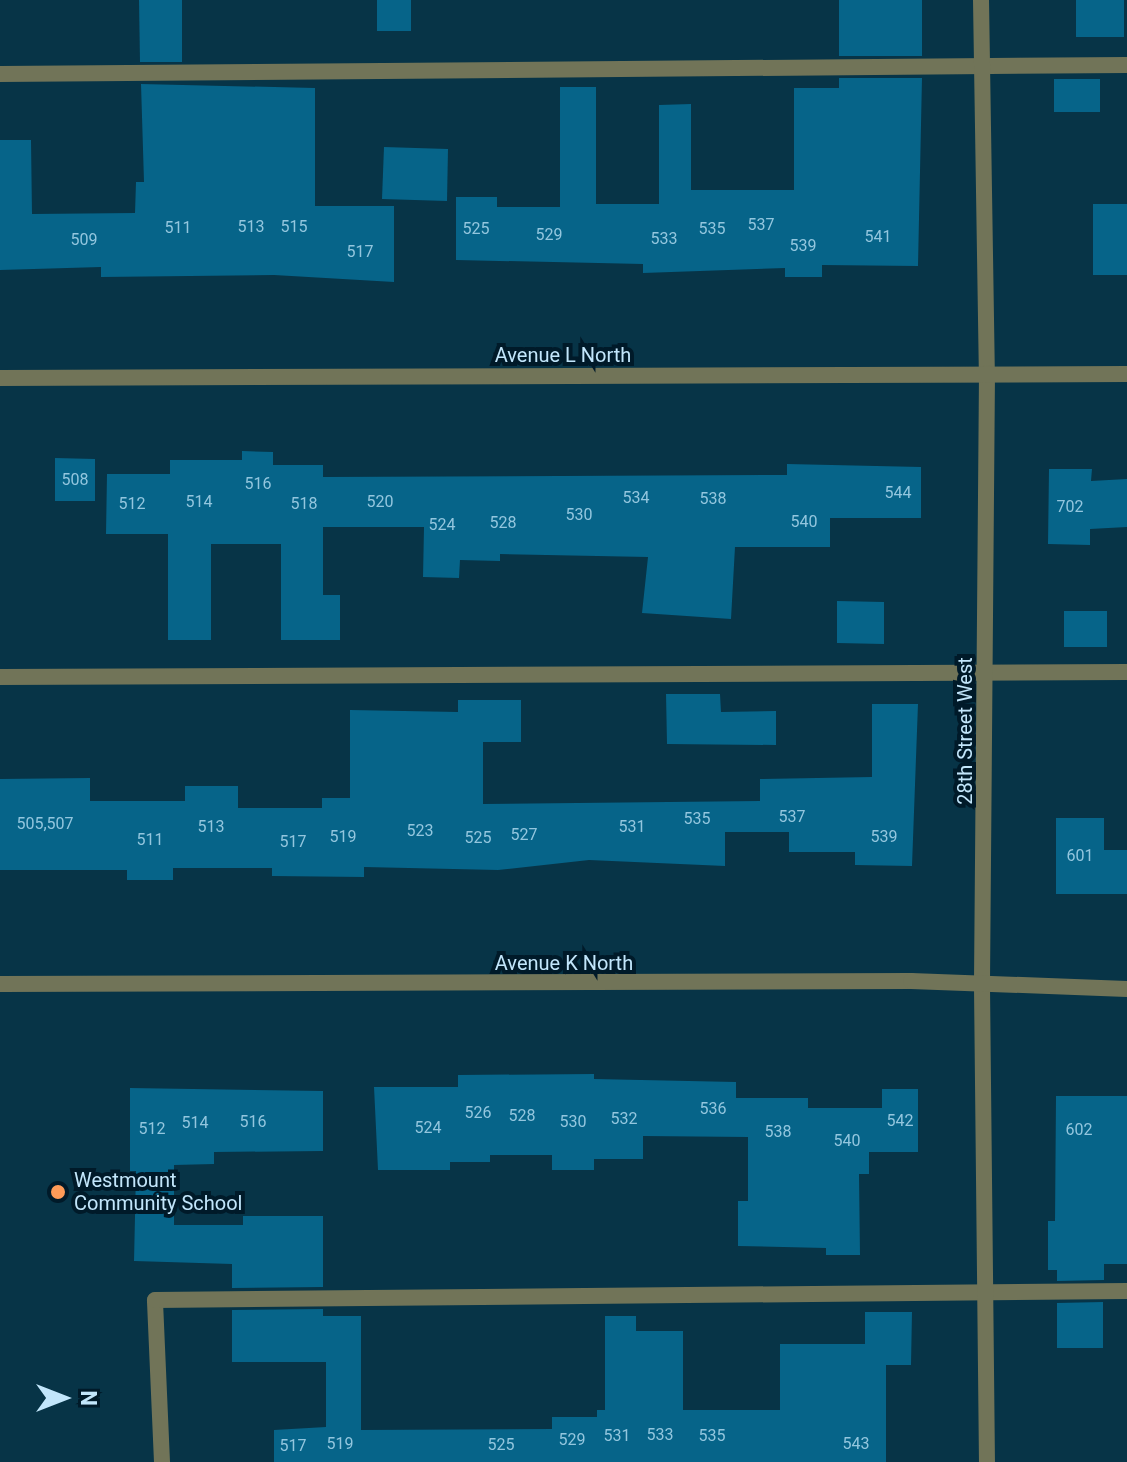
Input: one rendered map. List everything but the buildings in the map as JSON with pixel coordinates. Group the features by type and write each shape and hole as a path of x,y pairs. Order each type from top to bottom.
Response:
{"street":[{"name":"28th Street West","path":"981,0 987,373 982,987 987,1462"},
{"path":"0,74 1127,65"},
{"name":"Avenue L North","path":"0,378 1127,374"},
{"path":"0,677 1127,672"},
{"name":"Avenue K North","path":"0,984 911,981 982,987 1127,989"},
{"path":"162,1462 155,1300 1127,1291"}],"place":[{"name":"Westmount Community School","path":"58,1192"}]}
